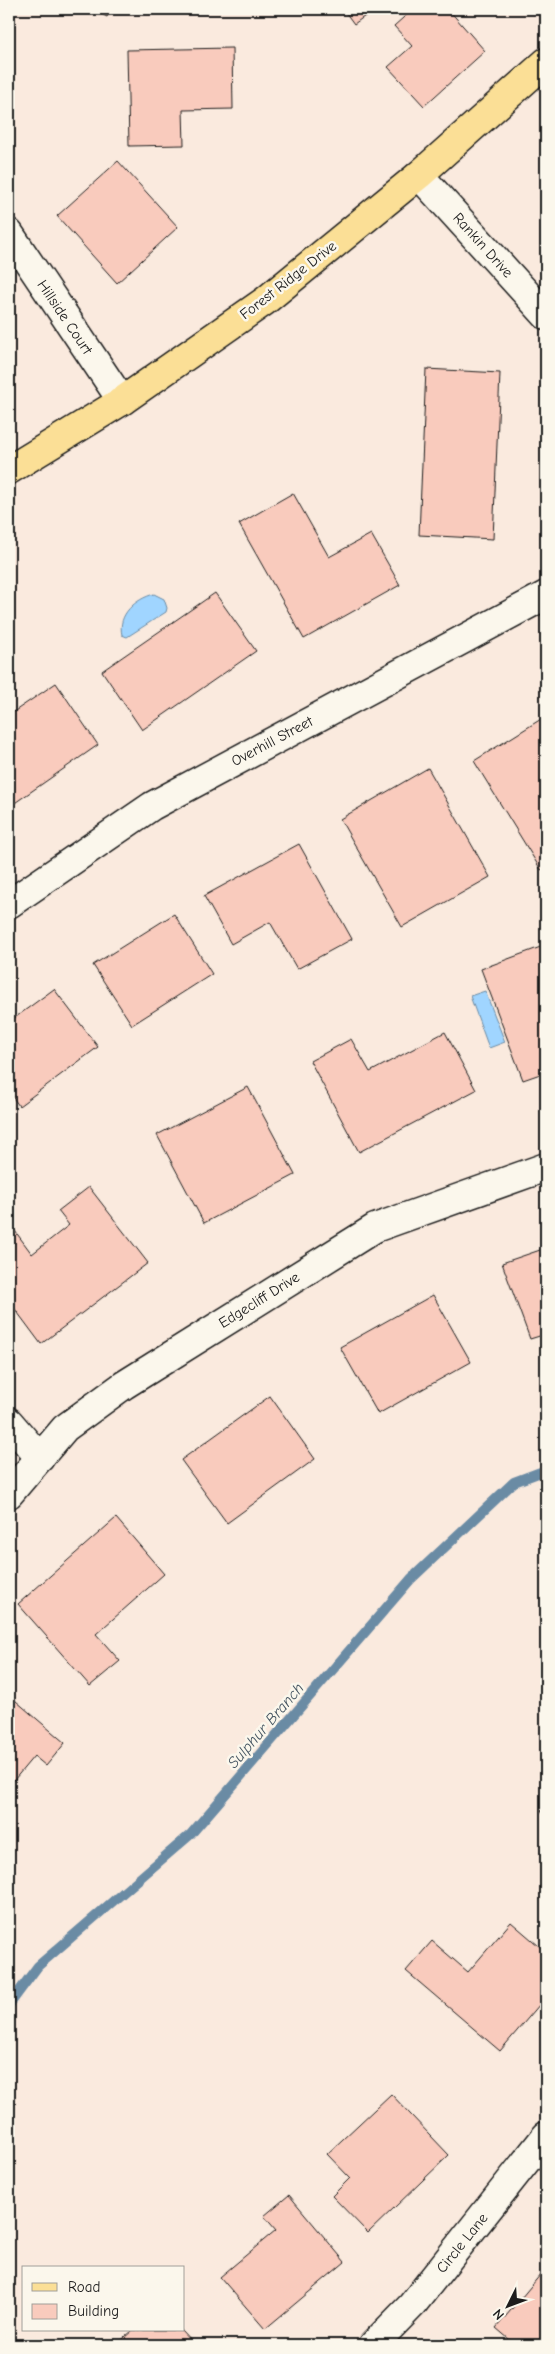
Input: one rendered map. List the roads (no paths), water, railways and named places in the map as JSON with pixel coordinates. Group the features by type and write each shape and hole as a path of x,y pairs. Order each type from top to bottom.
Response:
{"main road":[{"name":"Forest Ridge Drive","path":"9,470 122,401 265,301 419,175 546,62"}],"street":[{"name":"Rankin Drive","path":"419,175 546,315"},
{"name":"Hillside Court","path":"9,234 122,401"},
{"name":"Overhill Street","path":"9,904 152,806 546,595"},
{"name":"Edgecliff Drive","path":"9,1494 66,1428 124,1385 375,1228 546,1168"},
{"path":"9,1422 40,1458"},
{"name":"Circle Lane","path":"373,2345 412,2305 546,2136"}],"water":[{"path":"154,594 164,599 167,608 166,612 127,637 122,635 122,620 129,608 147,596"},
{"path":"485,991 505,1042 489,1048 470,996"}],"waterway":[{"name":"Sulphur Branch","path":"9,2005 38,1966 191,1834 411,1579 514,1482 546,1470"}]}
